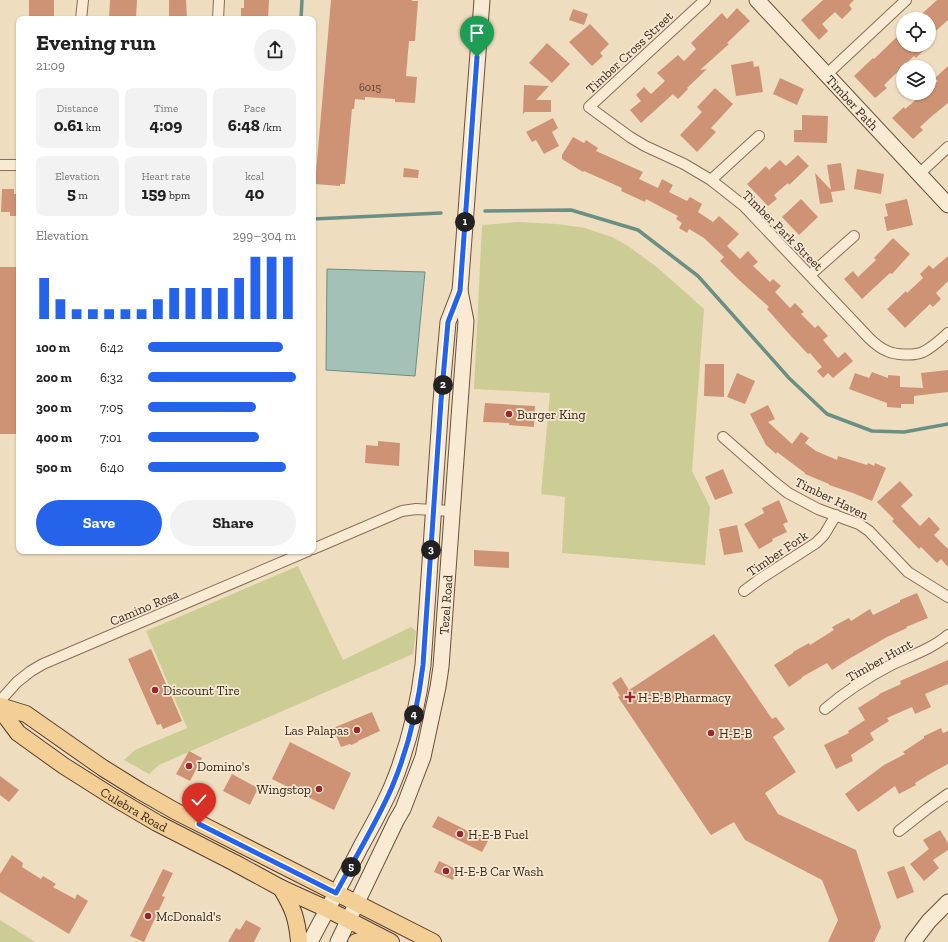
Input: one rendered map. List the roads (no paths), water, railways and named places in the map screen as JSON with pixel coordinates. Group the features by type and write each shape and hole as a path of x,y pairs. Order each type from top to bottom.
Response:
{"main road":[{"name":"Tezel Road","path":"357,904 403,809 423,757 441,667 466,321 460,291 482,0"},
{"name":"Timber Path","path":"757,0 948,205"},
{"name":"Tezel Road","path":"336,893 392,787 407,744 420,685 423,665 441,401 448,322 460,291"},
{"name":"Culebra Road","path":"0,706 26,714 103,768 175,811 433,942"},
{"name":"Culebra Road","path":"0,709 18,733 64,766 112,797 157,823 281,888 327,909 387,940"},
{"path":"281,888 290,902 294,913 297,922 299,942"},
{"path":"310,942 336,893"},
{"path":"913,942 929,921 948,902"},
{"path":"338,942 357,904"},
{"path":"356,942 364,940 387,940"}],"street":[{"path":"81,16 83,0"},
{"path":"218,16 219,0"},
{"name":"Timber Cross Street","path":"589,107 705,0"},
{"path":"826,75 906,0"},
{"name":"Timber Park Street","path":"589,107 645,146 684,164 711,180 744,206 876,345 888,352 909,355 922,352 936,344 948,333"},
{"path":"711,180 759,136"},
{"path":"919,174 948,147"},
{"path":"0,165 16,165"},
{"path":"810,275 854,236"},
{"name":"Timber Haven","path":"723,437 788,493 818,509 859,524 869,531 908,572 948,597"},
{"path":"316,548 402,511 416,509 452,511"},
{"name":"Timber Fork","path":"744,591 816,543 824,535 836,515"},
{"name":"Camino Rosa","path":"0,701 17,682 43,664 301,554"},
{"name":"Timber Hunt","path":"824,709 870,677 942,640 948,635"},
{"path":"420,685 438,687"},
{"path":"899,831 948,794"}],"water":[{"path":"327,269 425,272 415,376 326,370"}],"waterway":[{"path":"301,16 302,0"},
{"path":"485,211 571,210 638,230 698,276 789,378 827,414 872,431 904,432 948,424"},
{"path":"316,219 441,213"}],"place":[{"name":"Burger King","path":"509,414"},
{"name":"Discount Tire","path":"155,690"},
{"name":"H-E-B Pharmacy","path":"630,697"},
{"name":"Las Palapas","path":"357,730"},
{"name":"H-E-B","path":"711,733"},
{"name":"Domino's","path":"189,766"},
{"name":"Wingstop","path":"319,789"},
{"name":"H-E-B Fuel","path":"460,834"},
{"name":"H-E-B Car Wash","path":"446,871"},
{"name":"McDonald's","path":"148,916"}]}
